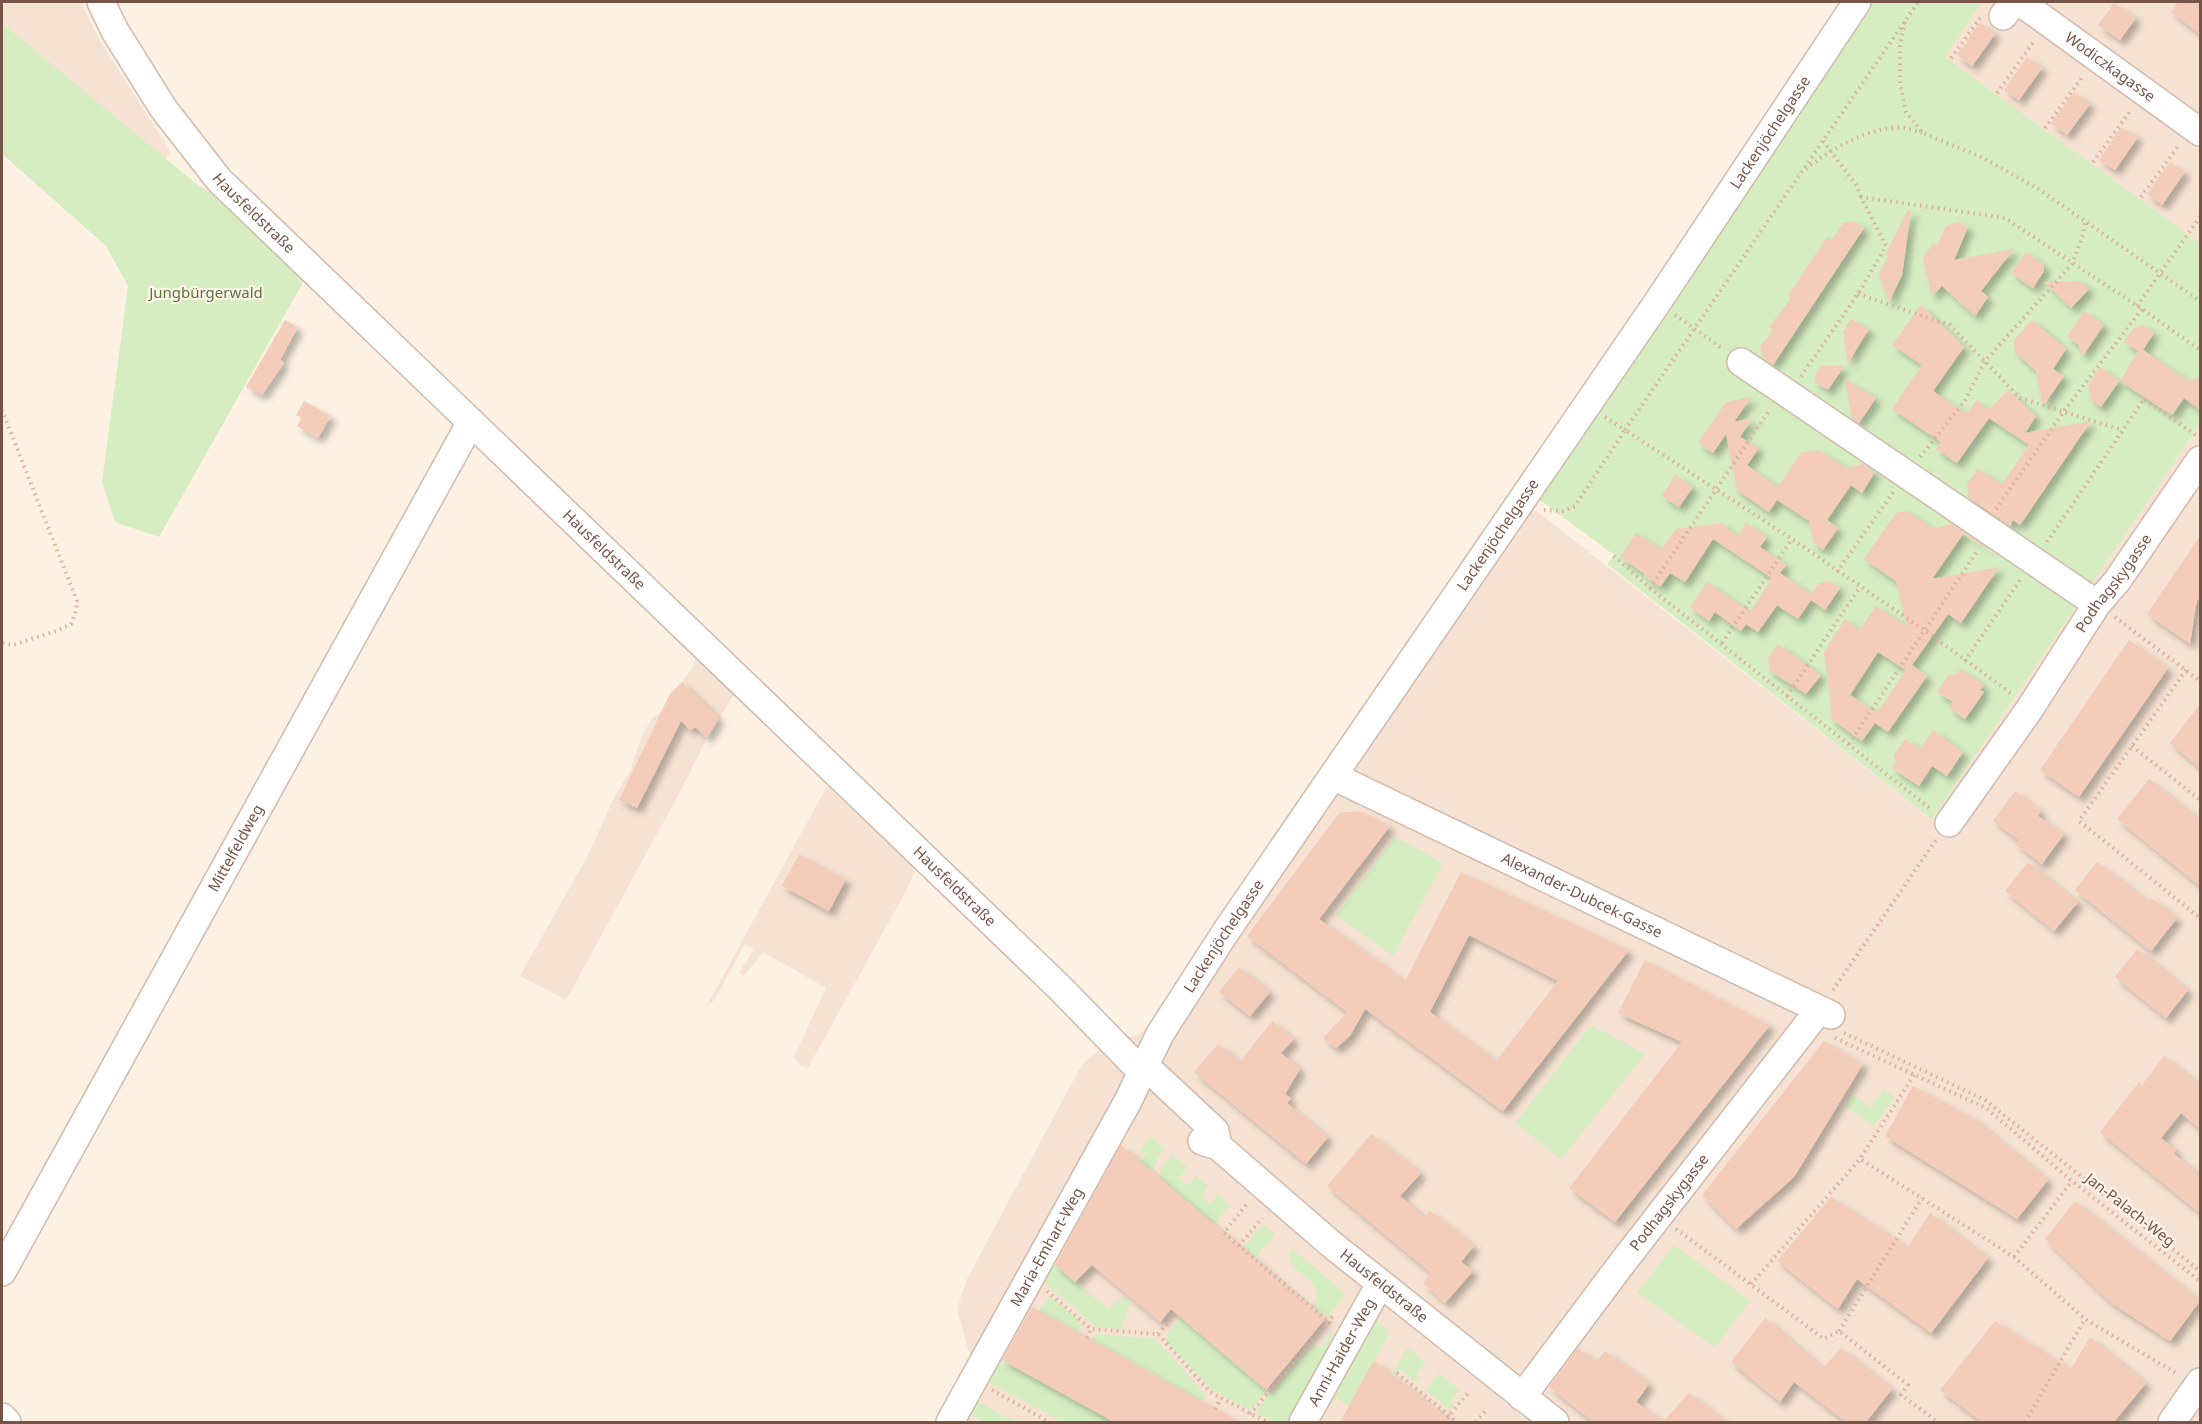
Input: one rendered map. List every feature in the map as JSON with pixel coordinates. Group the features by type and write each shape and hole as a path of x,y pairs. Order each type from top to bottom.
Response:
{"street":[{"name":"Hausfeldstraße","path":"101,2 163,108 219,180 1064,992 1142,1072 1155,1075 1215,1131 1218,1146 1380,1284 1555,1422"},
{"name":"Lackenjöchelgasse","path":"1142,1072 1160,1034 1219,942 1657,303 1857,2"},
{"name":"Wodiczkagasse","path":"2006,7 2190,137"},
{"path":"1741,362 2097,604"},
{"name":"Mittelfeldweg","path":"2,1272 471,422"},
{"name":"Podhagskygasse","path":"1941,817 2097,604 2117,581 2199,448"},
{"name":"Alexander-Dubcek-Gasse","path":"1333,776 1819,1017"},
{"name":"Podhagskygasse","path":"1522,1396 1623,1262 1819,1017"},
{"name":"Maria-Emhart-Weg","path":"950,1422 1095,1163 1142,1072"},
{"name":"Anni-Haider-Weg","path":"1303,1422 1380,1284"},
{"path":"2172,1422 2193,1380"},
{"path":"2,1417 7,1422"}],"path":[{"path":"1518,505 1563,511 1575,506 1693,328 1803,172 1918,2"},
{"path":"1951,58 2006,7"},
{"path":"1906,18 1900,43 1900,83 1906,112 1923,133"},
{"path":"1997,93 2036,40"},
{"path":"2045,128 2084,74"},
{"path":"2093,162 2132,108"},
{"path":"1803,172 1830,151 1878,131 1903,128 1923,133 2011,172 2085,219 2200,301"},
{"path":"2141,196 2190,137"},
{"path":"1650,588 1785,392 1858,294 1886,246 1857,186 1823,141"},
{"path":"1861,197 2005,218 2200,350"},
{"path":"2137,306 2200,217"},
{"path":"1837,572 1907,473 1964,402 1985,361 2072,264 2083,235 2085,219"},
{"path":"1858,294 1950,326 2020,398 2122,430"},
{"path":"1657,303 1741,362"},
{"path":"1850,744 2064,411 2142,309"},
{"path":"1965,661 2144,399 2199,448"},
{"path":"1586,405 1792,539 1924,630 2025,705"},
{"path":"2,410 77,601 76,611 70,624 65,627 13,645 2,643"},
{"path":"1722,643 1792,539"},
{"path":"1614,556 1650,588 1941,817 1819,1017"},
{"path":"1788,696 1860,587"},
{"path":"2097,604 2200,681"},
{"path":"2186,670 2079,821 2199,915"},
{"path":"2132,746 2200,800"},
{"name":"Jan-Palach-Weg","path":"1819,1017 1914,1075 1986,1108 2072,1180 2200,1281"},
{"path":"1750,1284 1860,1159 1914,1075"},
{"path":"1860,1159 2014,1257 2085,1318 2193,1380"},
{"path":"2014,1257 2072,1180"},
{"path":"1668,1223 1824,1339 1839,1331 1922,1198"},
{"path":"1246,1205 1224,1233 1349,1338"},
{"path":"1239,1246 1262,1218"},
{"path":"1040,1286 1091,1329 1158,1334 1210,1392 1267,1422"},
{"path":"1250,1414 1335,1312"},
{"path":"1158,1334 1176,1313"},
{"path":"2025,1422 2085,1318"},
{"path":"1087,1338 1091,1329"},
{"path":"1839,1331 1908,1385 1901,1395 1938,1422"},
{"path":"1397,1373 1448,1417 1457,1422"},
{"path":"974,1380 1040,1420 1049,1422"},
{"path":"1448,1417 1468,1393"},
{"path":"1215,1409 1221,1398"},
{"path":"1476,1422 1488,1409"}],"shaded area":[{"path":"2,2 81,2 99,39 171,153 165,159 2,23"},
{"path":"1982,2 2200,2 2200,243 1944,57"},
{"path":"2200,424 2200,1422 942,1422 973,1367 957,1309 967,1279 1081,1066 1118,1032 1132,1037 1143,1032 1153,1023 1526,503 1932,819"},
{"path":"698,651 735,693 707,738 566,1000 520,976 588,855 615,796 630,771 643,733 652,719 662,710 670,694 692,668"},
{"path":"827,786 916,870 808,1068 801,1066 794,1057 826,988 763,952 744,976 739,973 754,949 745,944 715,999 706,1007"}],"green space":[{"path":"1871,2 1982,2 1945,57 2200,243 2200,424 1932,819 1607,564 1614,555 1536,497"},
{"name":"Jungbürgerwald","path":"2,23 199,186 224,200 305,279 159,537 115,522 102,482 128,286 106,246 2,154"},
{"path":"1395,837 1443,863 1393,956 1336,915"},
{"path":"1591,1025 1645,1054 1561,1159 1515,1123"},
{"path":"1883,1090 1894,1097 1874,1126 1845,1107 1853,1095 1871,1107"},
{"path":"1151,1137 1165,1149 1157,1158 1159,1161 1151,1171 1140,1162 1146,1155 1140,1150"},
{"path":"1172,1155 1187,1167 1179,1178 1188,1186 1196,1176 1208,1186 1201,1196 1210,1204 1218,1194 1230,1205 1213,1225 1159,1178 1163,1174 1159,1170"},
{"path":"1263,1224 1275,1234 1256,1257 1244,1247"},
{"path":"1674,1245 1750,1301 1715,1347 1637,1293"},
{"path":"1291,1248 1346,1294 1327,1318 1314,1307 1316,1296 1314,1287 1292,1264 1289,1257"},
{"path":"1052,1262 1108,1309 1122,1296 1130,1303 1121,1329 1096,1327 1042,1280"},
{"path":"1047,1297 1051,1297 1080,1321 1081,1326 1078,1332 1039,1311"},
{"path":"1368,1314 1390,1332 1349,1406 1336,1397 1333,1402 1322,1397"},
{"path":"1181,1318 1267,1390 1252,1408 1248,1409 1211,1389 1167,1342 1166,1336"},
{"path":"1332,1332 1341,1339 1295,1422 1273,1422 1259,1415 1257,1409 1313,1344 1319,1349"},
{"path":"1096,1334 1155,1339 1206,1395 1201,1401 1092,1340"},
{"path":"1407,1347 1425,1362 1416,1374 1420,1378 1416,1383 1400,1369 1395,1375 1393,1374"},
{"path":"998,1358 1114,1422 1063,1422 986,1381"},
{"path":"1439,1373 1459,1390 1450,1402 1454,1406 1450,1410 1426,1390"},
{"path":"974,1400 1015,1422 985,1422 967,1412"}],"building":[{"path":"2178,2 2200,2 2200,34 2171,12"},
{"path":"2114,3 2136,18 2120,40 2098,25"},
{"path":"1980,22 1995,34 1972,66 1957,55"},
{"path":"2027,57 2042,68 2019,100 2004,90"},
{"path":"2074,92 2090,104 2067,135 2051,123"},
{"path":"2121,127 2138,137 2115,170 2099,160"},
{"path":"2170,162 2185,172 2162,205 2147,194"},
{"path":"1908,210 1911,211 1902,275 1889,302 1879,274 1888,256 1885,255"},
{"path":"1854,221 1864,228 1773,365 1763,358 1760,347 1773,330 1769,327 1791,298 1788,296 1828,237 1832,240 1843,223"},
{"path":"1958,222 1968,227 1954,260 2014,249 1981,291 1988,297 1975,316 1942,286 1932,296 1923,258 1933,243 1937,246 1946,226"},
{"path":"2026,252 2044,265 2044,271 2033,288 2011,273"},
{"path":"2080,281 2089,289 2071,308 2044,282"},
{"path":"1921,305 1964,347 1933,391 1967,414 1976,400 1989,410 2008,390 2036,416 2025,433 2091,421 2020,525 2013,520 2010,526 1967,496 1969,493 1967,484 1978,469 2002,484 2029,445 1989,418 1957,463 1936,449 1941,442 1892,409 1922,365 1892,345"},
{"path":"2084,311 2104,325 2082,357 2079,345 2067,337"},
{"path":"1851,319 1869,329 1848,363 1843,332"},
{"path":"285,320 298,327 280,360 284,363 262,395 246,387"},
{"path":"2032,320 2066,349 2053,369 2064,376 2043,406 2036,371 2015,352 2014,340"},
{"path":"2143,325 2154,333 2143,350 2188,381 2200,377 2200,410 2184,398 2172,415 2120,381 2138,351 2124,342 2133,328"},
{"path":"1821,366 1844,366 1828,390 1815,382 1815,375"},
{"path":"2100,367 2119,381 2101,407 2091,400 2088,385"},
{"path":"1845,379 1876,398 1859,423 1852,418"},
{"path":"1751,397 1734,422 1752,418 1740,437 1759,448 1747,465 1778,487 1801,453 1819,450 1846,468 1863,464 1875,472 1862,493 1851,485 1827,520 1838,528 1823,550 1814,543 1809,521 1777,500 1769,512 1737,490 1726,434 1713,453 1698,443 1726,402"},
{"path":"304,401 331,416 318,438 297,426 302,418 296,415"},
{"path":"1675,475 1693,487 1679,507 1662,496"},
{"path":"1907,511 1934,529 1952,524 1992,552 1963,534 1932,579 1999,567 1961,623 1948,614 1912,665 1927,676 1888,732 1875,723 1862,741 1830,718 1832,714 1824,652 1845,619 1860,630 1876,606 1907,627 1896,581 1864,559 1896,513","holes":["1878,652 1906,670 1877,713 1850,695"]},
{"path":"1724,523 1723,525 1738,536 1746,523 1767,537 1760,547 1786,565 1780,573 1811,594 1819,583 1830,581 1840,588 1825,610 1811,600 1798,619 1777,605 1758,632 1746,624 1741,631 1715,612 1709,621 1690,607 1707,582 1750,612 1772,578 1713,539 1685,582 1670,573 1660,587 1620,557 1636,533 1661,549 1676,529"},
{"path":"2200,536 2200,601 2197,599 2190,644 2147,614"},
{"path":"2129,640 2168,668 2079,797 2040,770"},
{"path":"1778,644 1821,675 1806,694 1770,671 1768,658"},
{"path":"1960,669 1984,685 1980,690 1984,692 1965,719 1949,708 1953,702 1937,692 1948,675 1957,674"},
{"path":"682,682 719,718 707,738 695,727 690,730 681,721 637,808 619,800 670,694"},
{"path":"2200,704 2200,768 2170,743"},
{"path":"1933,730 1963,752 1947,776 1932,766 1919,786 1892,768 1895,764 1894,755 1905,739 1920,749"},
{"path":"2149,779 2200,821 2200,886 2117,819"},
{"path":"2015,791 2041,811 2038,816 2064,834 2042,864 2015,844 2019,840 1993,821"},
{"path":"1360,811 1390,826 1319,919 1405,981 1461,872 1629,950 1503,1111 1365,1009 1350,1036 1336,1048 1323,1038 1347,1012 1247,936 1339,813","holes":["1469,935 1558,981 1496,1061 1430,1012"]},
{"path":"799,854 846,879 829,911 782,886"},
{"path":"2028,862 2078,902 2054,931 2005,891"},
{"path":"2097,862 2149,902 2151,898 2177,918 2151,951 2075,890"},
{"path":"2137,949 2188,990 2166,1018 2115,977"},
{"path":"1645,960 1770,1025 1615,1222 1569,1188 1682,1042 1618,1013"},
{"path":"1239,967 1270,992 1250,1016 1219,992"},
{"path":"1272,1021 1294,1039 1281,1053 1300,1069 1285,1094 1291,1098 1287,1103 1328,1137 1306,1164 1194,1072 1218,1044 1240,1062"},
{"path":"1824,1041 1863,1064 1794,1177 1736,1229 1702,1195"},
{"path":"2164,1056 2200,1085 2200,1129 2181,1113 2161,1138 2176,1150 2174,1154 2200,1175 2200,1213 2100,1132 2139,1082 2142,1085"},
{"path":"1913,1086 1973,1118 2048,1180 2017,1219 1885,1136"},
{"path":"1371,1134 1421,1173 1400,1196 1424,1217 1430,1211 1474,1246 1461,1262 1473,1271 1445,1303 1423,1283 1431,1273 1327,1186"},
{"path":"1121,1145 1325,1319 1266,1390 1171,1309 1160,1322 1092,1265 1075,1282 1055,1265"},
{"path":"1831,1197 1908,1247 1930,1213 1988,1258 1931,1333 1857,1279 1838,1309 1777,1261"},
{"path":"2075,1201 2200,1301 2170,1341 2110,1302 2045,1239"},
{"path":"1032,1307 1239,1422 1114,1422 1002,1360"},
{"path":"1765,1318 1823,1368 1841,1348 1892,1389 1866,1422 1846,1422 1794,1382 1780,1402 1731,1362"},
{"path":"1995,1321 2071,1369 2090,1337 2146,1383 2114,1422 1982,1422 1940,1390"},
{"path":"1578,1348 1596,1362 1605,1351 1639,1375 1649,1384 1636,1402 1663,1422 1594,1422 1549,1387"},
{"path":"1374,1360 1383,1368 1453,1422 1340,1422"},
{"path":"1689,1393 1726,1422 1663,1422"}]}
